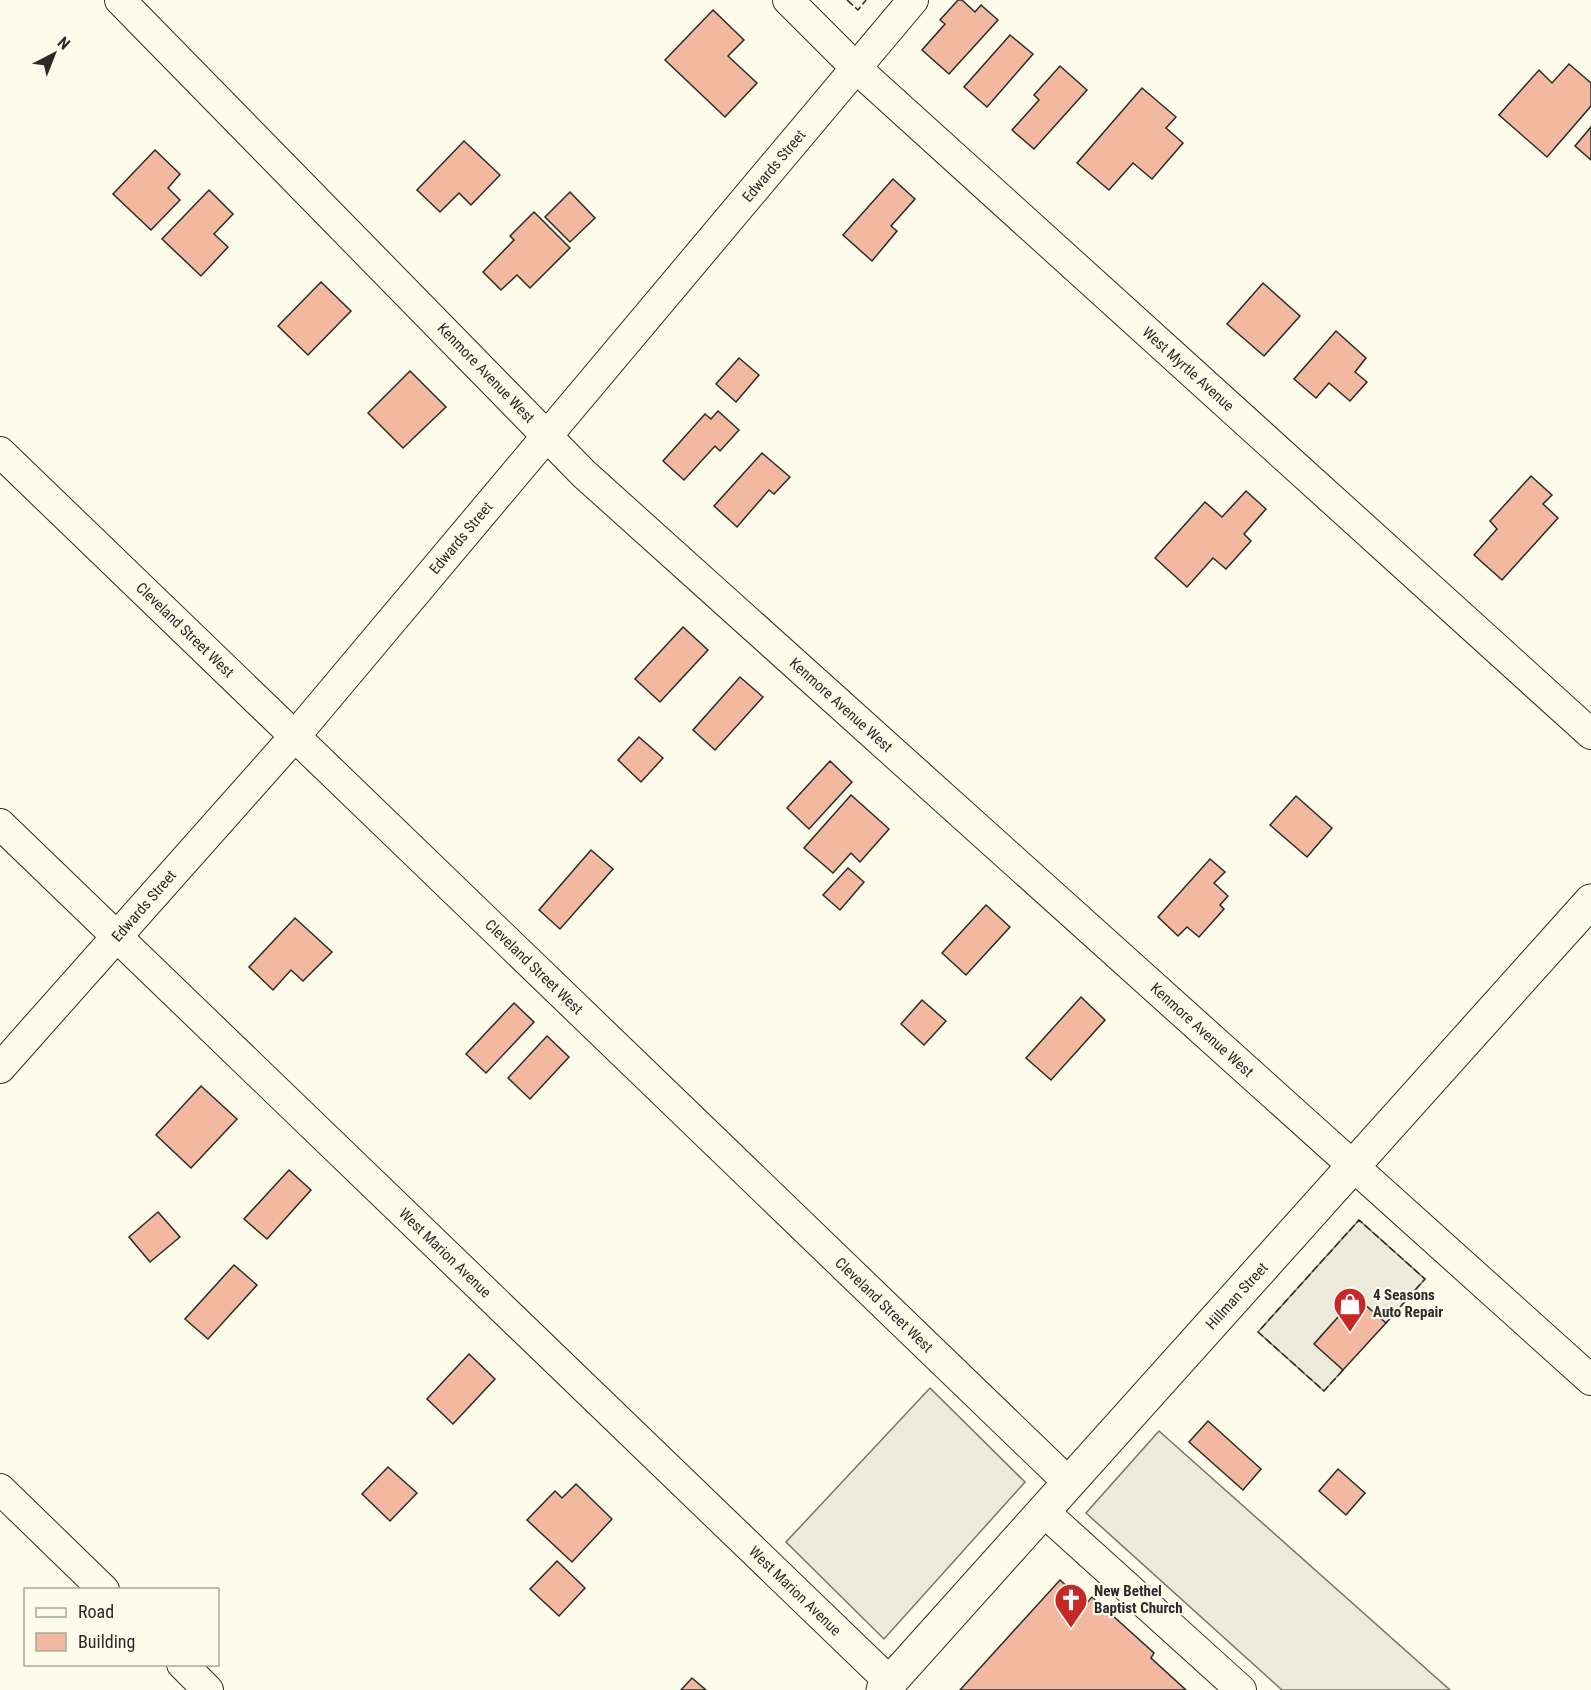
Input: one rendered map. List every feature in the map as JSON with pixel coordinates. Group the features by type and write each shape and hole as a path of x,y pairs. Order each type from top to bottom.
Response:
{"street":[{"name":"Kenmore Avenue West","path":"120,0 584,474 1591,1380"},
{"name":"West Myrtle Avenue","path":"788,0 856,68 1591,734"},
{"name":"Edwards Street","path":"0,1068 295,736 913,0"},
{"name":"Cleveland Street West","path":"0,452 1069,1483"},
{"name":"West Marion Avenue","path":"0,824 886,1686"},
{"name":"Hillman Street","path":"886,1686 1591,901"},
{"path":"0,1489 102,1588"},
{"path":"1043,1511 1241,1690"},
{"path":"183,1666 208,1690"}],"shaded area":[{"path":"1359,1220 1425,1279 1386,1323 1356,1297 1315,1343 1343,1370 1324,1391 1258,1332"},
{"path":"930,1388 1025,1482 884,1639 786,1542"},
{"path":"1159,1431 1450,1690 1282,1690 1086,1513"}],"building":[{"path":"958,0 962,0 975,12 981,5 998,20 949,74 922,50 945,24 940,20"},
{"path":"713,10 744,40 728,56 757,83 725,117 665,60"},
{"path":"1010,35 1033,54 987,107 964,87"},
{"path":"1569,64 1591,83 1591,106 1547,157 1499,115 1539,70 1552,83"},
{"path":"1060,66 1087,90 1034,149 1012,130 1039,100 1034,95"},
{"path":"1142,88 1176,117 1166,128 1183,143 1152,179 1133,163 1109,190 1077,163"},
{"path":"1591,127 1591,160 1575,146"},
{"path":"464,141 500,175 471,205 459,193 440,212 417,190"},
{"path":"155,150 180,174 168,188 180,200 151,230 113,194"},
{"path":"893,179 915,199 891,226 897,231 872,261 843,235"},
{"path":"209,190 233,214 214,234 228,247 201,276 162,239"},
{"path":"570,192 595,218 570,242 545,217"},
{"path":"534,212 570,248 530,288 517,275 501,290 483,272 514,240 510,236"},
{"path":"321,282 351,311 308,355 278,326"},
{"path":"1263,283 1300,316 1264,356 1227,324"},
{"path":"1336,331 1366,358 1355,372 1367,382 1350,401 1329,383 1316,398 1294,379"},
{"path":"739,358 759,375 736,402 716,384"},
{"path":"410,371 446,407 403,448 368,413"},
{"path":"718,411 739,430 720,451 715,446 684,480 663,461 705,414 711,419"},
{"path":"762,453 790,477 774,494 769,490 737,527 714,506"},
{"path":"1531,476 1552,495 1543,504 1558,518 1502,580 1474,555 1497,529 1490,521"},
{"path":"1246,491 1266,509 1244,534 1251,541 1226,569 1213,558 1187,587 1155,558 1205,502 1222,517"},
{"path":"683,627 708,650 660,702 635,679"},
{"path":"740,677 763,697 715,750 693,730"},
{"path":"639,737 663,758 641,782 618,760"},
{"path":"830,761 852,782 809,829 787,808"},
{"path":"851,795 889,829 860,862 851,853 833,873 804,848"},
{"path":"1296,796 1332,828 1307,857 1270,825"},
{"path":"591,850 613,869 560,929 539,910"},
{"path":"1210,859 1225,872 1214,883 1228,896 1220,905 1224,909 1199,937 1187,927 1178,936 1158,917"},
{"path":"848,868 864,882 840,910 823,895"},
{"path":"986,905 1010,927 966,975 942,953"},
{"path":"295,918 332,952 303,981 291,970 273,990 249,967"},
{"path":"1081,997 1105,1020 1051,1080 1026,1058"},
{"path":"922,1000 946,1021 924,1045 901,1024"},
{"path":"514,1003 534,1022 486,1073 466,1054"},
{"path":"547,1036 569,1057 530,1099 508,1078"},
{"path":"201,1086 237,1119 191,1168 156,1135"},
{"path":"289,1170 311,1190 267,1239 244,1219"},
{"path":"158,1212 180,1237 150,1262 129,1237"},
{"path":"234,1265 257,1285 208,1339 185,1319"},
{"name":"4 Seasons Auto Repair","path":"1356,1297 1386,1323 1343,1370 1314,1344"},
{"path":"469,1354 495,1379 453,1424 427,1399"},
{"path":"1208,1421 1261,1469 1243,1490 1189,1442"},
{"path":"388,1467 417,1493 390,1521 362,1494"},
{"path":"1338,1469 1365,1493 1346,1515 1319,1491"},
{"path":"576,1484 612,1519 572,1562 527,1520 555,1491 562,1498"},
{"path":"557,1561 585,1588 559,1616 530,1589"},
{"name":"New Bethel Baptist Church","path":"1060,1580 1086,1604 1092,1597 1154,1653 1151,1658 1186,1690 960,1690"},
{"path":"692,1678 706,1690 681,1690"}],"fence":[{"path":"847,0 858,10 866,0"},
{"path":"1343,1370 1324,1391 1258,1332 1359,1220 1425,1279 1386,1323"}],"place":[{"name":"4 Seasons Auto Repair","path":"1350,1333"},
{"name":"New Bethel Baptist Church","path":"1071,1629"}]}
